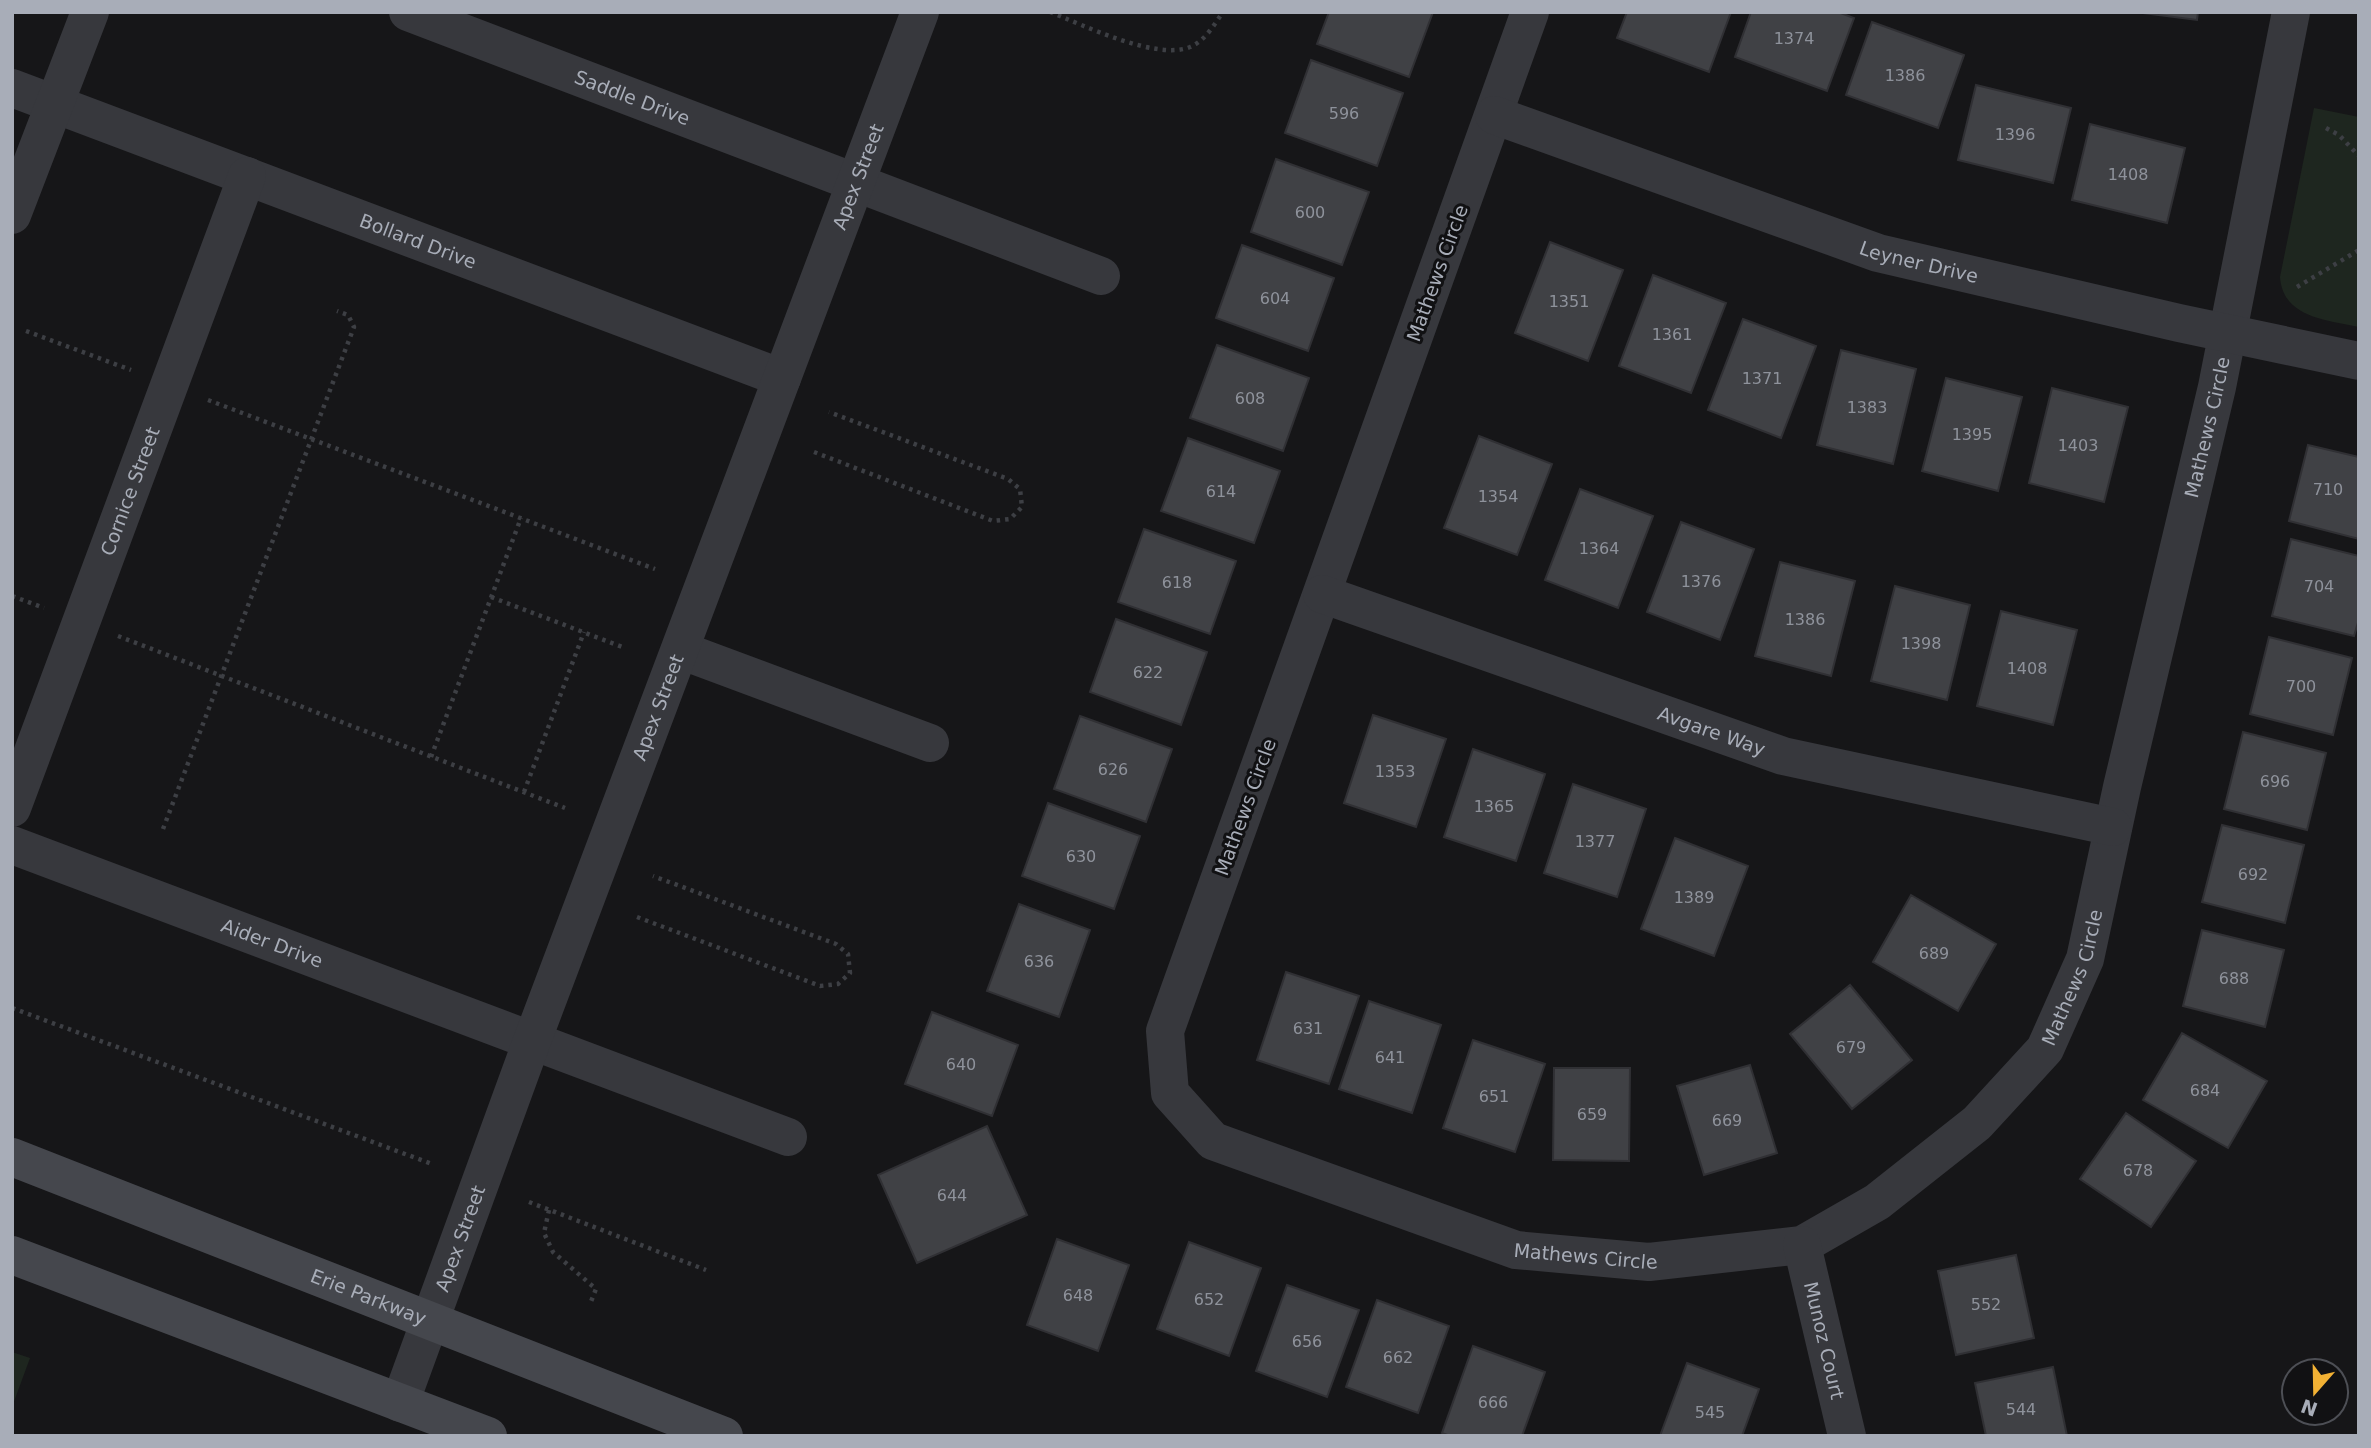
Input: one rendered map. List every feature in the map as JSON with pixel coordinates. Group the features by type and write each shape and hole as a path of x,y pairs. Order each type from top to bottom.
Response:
{"main road":[{"name":"Erie Parkway","path":"12,1157 724,1436"},
{"path":"12,1255 488,1436"}],"street":[{"path":"12,215 90,12"},
{"name":"Saddle Drive","path":"408,12 1101,276"},
{"name":"Apex Street","path":"400,1403 532,1041 920,12"},
{"name":"Mathews Circle","path":"1530,12 1166,1031 1170,1093 1213,1141 1516,1250 1649,1262 1802,1245 1877,1202 1977,1124 2045,1049 2085,959 2113,827 2217,387 2291,12"},
{"name":"Bollard Drive","path":"12,88 782,379"},
{"name":"Leyner Drive","path":"1494,115 1878,253 2359,361"},
{"name":"Cornice Street","path":"12,808 247,176"},
{"name":"Avgare Way","path":"1322,594 1783,756 2113,827"},
{"path":"680,650 930,743"},
{"name":"Aider Drive","path":"12,845 788,1137"},
{"name":"Munoz Court","path":"1802,1245 1847,1436"}],"path":[{"path":"1050,12 1148,49 1169,50 1190,47 1210,32 1223,12"},
{"path":"2326,128 2339,135 2359,156"},
{"path":"2297,287 2359,250"},
{"path":"163,829 354,327 348,315 337,310"},
{"path":"26,331 655,569"},
{"path":"814,452 993,521 1010,519 1022,507 1020,489 1008,479 829,412"},
{"path":"431,757 521,518"},
{"path":"12,596 565,808"},
{"path":"491,597 625,648"},
{"path":"524,792 583,632"},
{"path":"637,918 820,986 838,984 850,973 848,954 836,944 653,876"},
{"path":"12,1008 432,1164"},
{"path":"529,1202 706,1270"},
{"path":"549,1210 544,1233 553,1252 596,1289 590,1304"}],"shaded area":[{"path":"2314,108 2359,117 2359,327 2321,319 2298,309 2283,291 2280,277"},
{"path":"12,1352 30,1358 12,1407"}],"building":[{"path":"1329,12 1433,12 1409,77 1317,44"},
{"path":"1627,12 1731,12 1709,72 1617,38"},
{"path":"1751,12 1838,12 1854,18 1827,91 1735,57"},
{"path":"2135,12 2198,12 2197,20"},
{"path":"1872,22 1964,55 1938,128 1846,95"},
{"path":"1311,60 1403,93 1377,166 1285,133"},
{"path":"1976,85 2071,108 2053,183 1958,160"},
{"path":"2090,124 2185,148 2167,223 2072,200"},
{"path":"1276,159 1369,192 1342,265 1251,232"},
{"path":"1550,242 1623,270 1588,361 1515,333"},
{"path":"1242,245 1334,278 1308,351 1216,318"},
{"path":"1653,275 1726,303 1691,393 1619,366"},
{"path":"1743,319 1816,346 1781,438 1708,410"},
{"path":"1217,345 1309,378 1283,451 1190,418"},
{"path":"1841,350 1916,369 1893,464 1817,445"},
{"path":"1946,378 2022,397 1998,491 1922,471"},
{"path":"2052,388 2128,407 2104,502 2029,483"},
{"path":"1479,436 1552,464 1517,555 1444,528"},
{"path":"1188,438 1280,471 1254,543 1161,511"},
{"path":"2308,445 2359,457 2359,539 2289,521"},
{"path":"1580,489 1653,516 1618,608 1545,580"},
{"path":"1681,522 1754,549 1720,640 1647,612"},
{"path":"1144,529 1236,561 1210,634 1118,602"},
{"path":"2291,539 2359,556 2359,619 2354,636 2272,616"},
{"path":"1780,562 1855,581 1831,676 1755,656"},
{"path":"1895,586 1970,605 1947,700 1871,681"},
{"path":"2001,611 2077,630 2053,725 1977,706"},
{"path":"1116,619 1207,652 1181,725 1090,692"},
{"path":"2269,637 2352,658 2333,735 2250,714"},
{"path":"1373,715 1446,739 1416,827 1344,803"},
{"path":"1080,716 1172,749 1146,822 1054,789"},
{"path":"2243,732 2326,753 2307,830 2224,809"},
{"path":"1473,749 1545,774 1516,861 1444,837"},
{"path":"1573,784 1646,809 1617,897 1544,873"},
{"path":"1048,803 1140,836 1114,909 1022,876"},
{"path":"2222,825 2304,845 2285,923 2202,902"},
{"path":"1675,838 1748,866 1714,956 1641,929"},
{"path":"1911,895 1996,944 1958,1011 1873,962"},
{"path":"1019,904 1090,930 1059,1017 987,991"},
{"path":"2202,930 2284,950 2265,1027 2183,1006"},
{"path":"1286,972 1359,996 1329,1084 1257,1060"},
{"path":"1850,985 1912,1060 1852,1109 1790,1034"},
{"path":"1369,1001 1441,1025 1412,1113 1339,1089"},
{"path":"932,1012 1018,1045 992,1116 905,1084"},
{"path":"2182,1033 2267,1081 2228,1148 2143,1100"},
{"path":"1473,1040 1545,1064 1515,1152 1443,1128"},
{"path":"1750,1065 1777,1153 1704,1175 1677,1086"},
{"path":"1554,1068 1630,1068 1629,1161 1553,1160"},
{"path":"2126,1113 2196,1161 2151,1227 2080,1179"},
{"path":"987,1126 1027,1215 917,1263 878,1175"},
{"path":"1057,1239 1129,1265 1098,1351 1027,1325"},
{"path":"1189,1242 1261,1268 1229,1356 1157,1329"},
{"path":"2016,1255 2034,1338 1956,1355 1938,1271"},
{"path":"1287,1285 1359,1310 1327,1397 1256,1371"},
{"path":"1377,1300 1449,1326 1418,1413 1346,1387"},
{"path":"1473,1346 1545,1372 1522,1436 1450,1436 1442,1433"},
{"path":"1687,1363 1759,1389 1742,1436 1660,1436"},
{"path":"2053,1367 2067,1436 1986,1436 1975,1383"}]}
